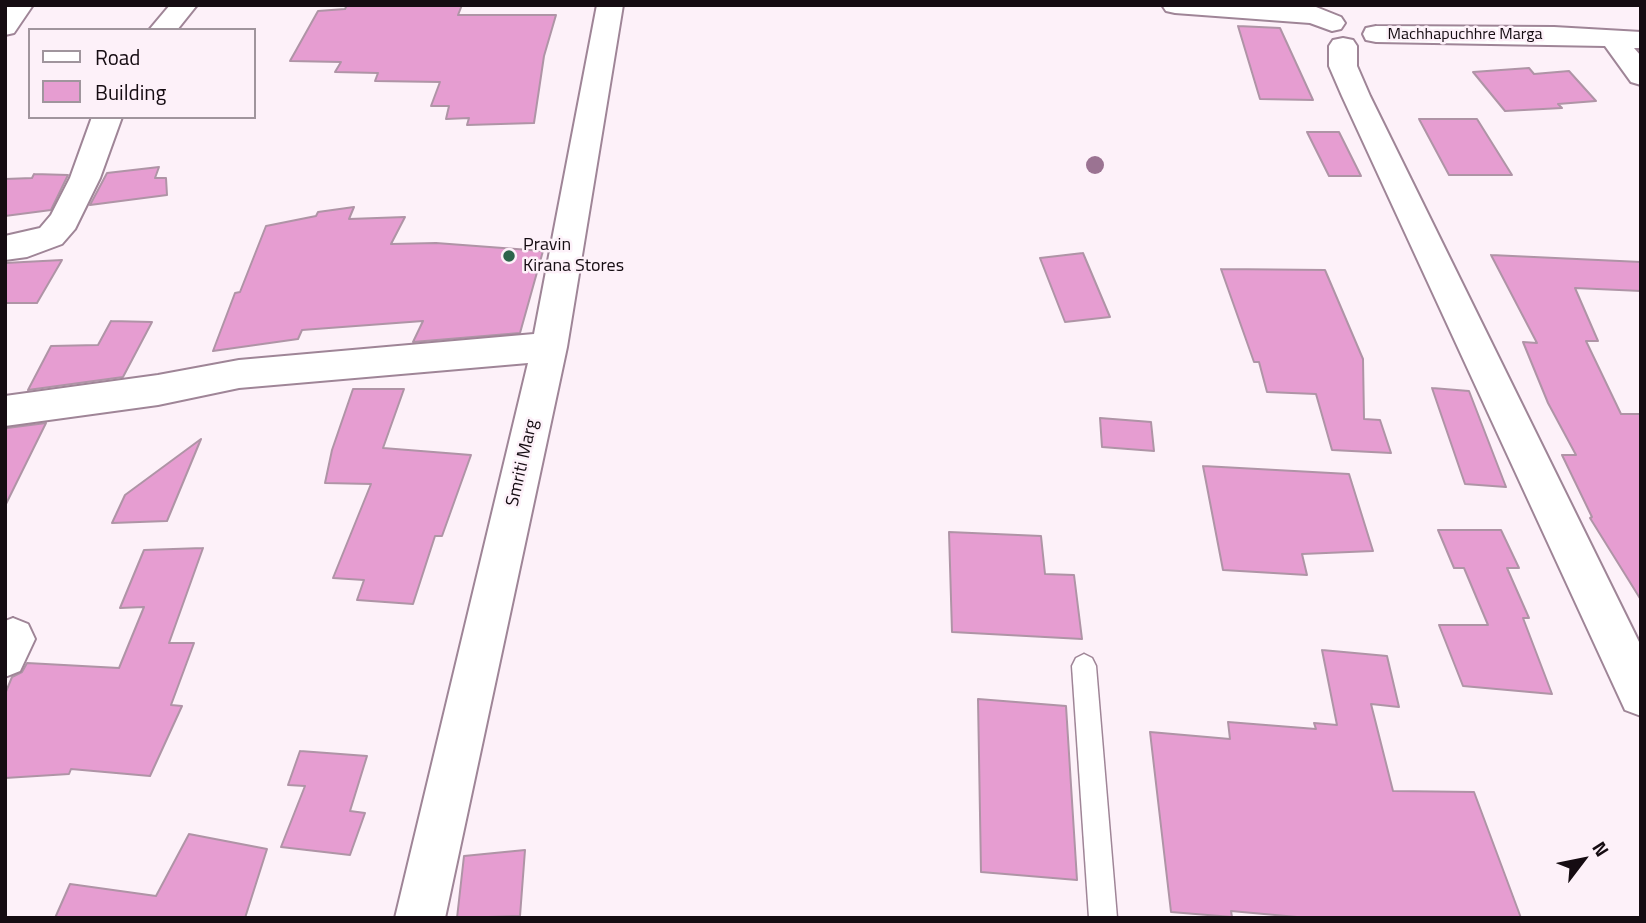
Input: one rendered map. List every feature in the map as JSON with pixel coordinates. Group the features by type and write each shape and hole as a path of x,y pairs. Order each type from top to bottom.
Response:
{"street":[{"path":"5,27 20,5"},
{"path":"164,28 184,5"},
{"name":"Smriti Marg","path":"421,918 549,347 610,5"},
{"name":"Machhapuchhre Marga","path":"1175,5 1316,15 1350,35 1554,35 1641,40"},
{"path":"1540,5 1554,35"},
{"path":"1350,35 1343,66 1356,96 1641,694"},
{"path":"1613,38 1641,76"},
{"path":"5,248 27,245 51,236 64,222 85,178 106,119"},
{"path":"5,411 158,390 239,374 549,347"}],"lane":[{"path":"1084,666 1103,918"}],"building":[{"path":"347,5 462,5 458,15 556,15 544,56 534,123 467,125 469,118 446,119 449,106 431,106 440,82 375,81 378,73 335,72 341,62 290,61 318,11 345,9"},
{"path":"1238,26 1280,28 1313,100 1260,99"},
{"path":"1529,68 1534,74 1569,71 1596,101 1558,104 1562,108 1505,111 1473,72"},
{"path":"1419,119 1477,119 1512,175 1449,175"},
{"path":"1307,132 1339,132 1361,176 1329,176"},
{"path":"159,167 155,178 166,178 167,195 90,205 107,173"},
{"path":"34,174 68,175 51,210 5,216 5,179 32,178"},
{"path":"354,207 349,219 405,217 391,244 436,243 543,251 520,333 413,342 423,321 302,330 298,339 213,351 235,293 240,292 266,226 316,216 318,212"},
{"path":"1083,253 1110,317 1065,322 1040,258"},
{"path":"1491,255 1641,262 1641,291 1575,288 1598,341 1586,341 1621,414 1641,414 1641,600 1590,518 1592,517 1562,455 1576,455 1548,403 1523,342 1537,343"},
{"path":"62,260 37,303 5,303 5,263"},
{"path":"1221,269 1325,270 1363,359 1364,419 1380,420 1391,453 1332,450 1316,394 1267,392 1259,362 1254,362"},
{"path":"111,321 152,322 123,377 28,390 51,346 98,345"},
{"path":"1432,388 1469,391 1506,487 1465,484"},
{"path":"353,389 404,389 383,448 471,455 442,536 435,536 413,604 357,600 364,580 333,578 371,484 325,483 332,450"},
{"path":"1100,418 1151,422 1154,451 1102,447"},
{"path":"46,423 5,506 5,431 7,428"},
{"path":"201,439 167,521 112,523 125,495"},
{"path":"1203,466 1349,474 1373,551 1302,554 1307,575 1223,570"},
{"path":"1438,530 1501,530 1519,568 1507,568 1529,618 1523,618 1552,694 1463,686 1439,625 1488,625 1464,568 1454,568"},
{"path":"949,532 1041,536 1045,574 1074,575 1082,639 952,632"},
{"path":"203,548 169,643 194,643 171,705 182,706 150,776 71,769 69,774 5,778 5,694 12,677 22,672 27,663 119,668 144,607 120,608 144,550"},
{"path":"1322,650 1387,656 1399,707 1371,704 1393,791 1474,792 1521,918 1308,918 1231,911 1232,917 1171,912 1150,732 1230,739 1228,722 1316,729 1314,723 1337,725"},
{"path":"978,699 1066,706 1077,880 981,872"},
{"path":"300,751 367,756 350,811 365,813 350,855 281,847 305,786 288,785"},
{"path":"189,834 267,849 245,918 55,918 70,884 156,896"},
{"path":"525,850 520,916 457,918 464,856"}],"place":[{"name":"Pravin Kirana Stores","path":"509,256"}]}
